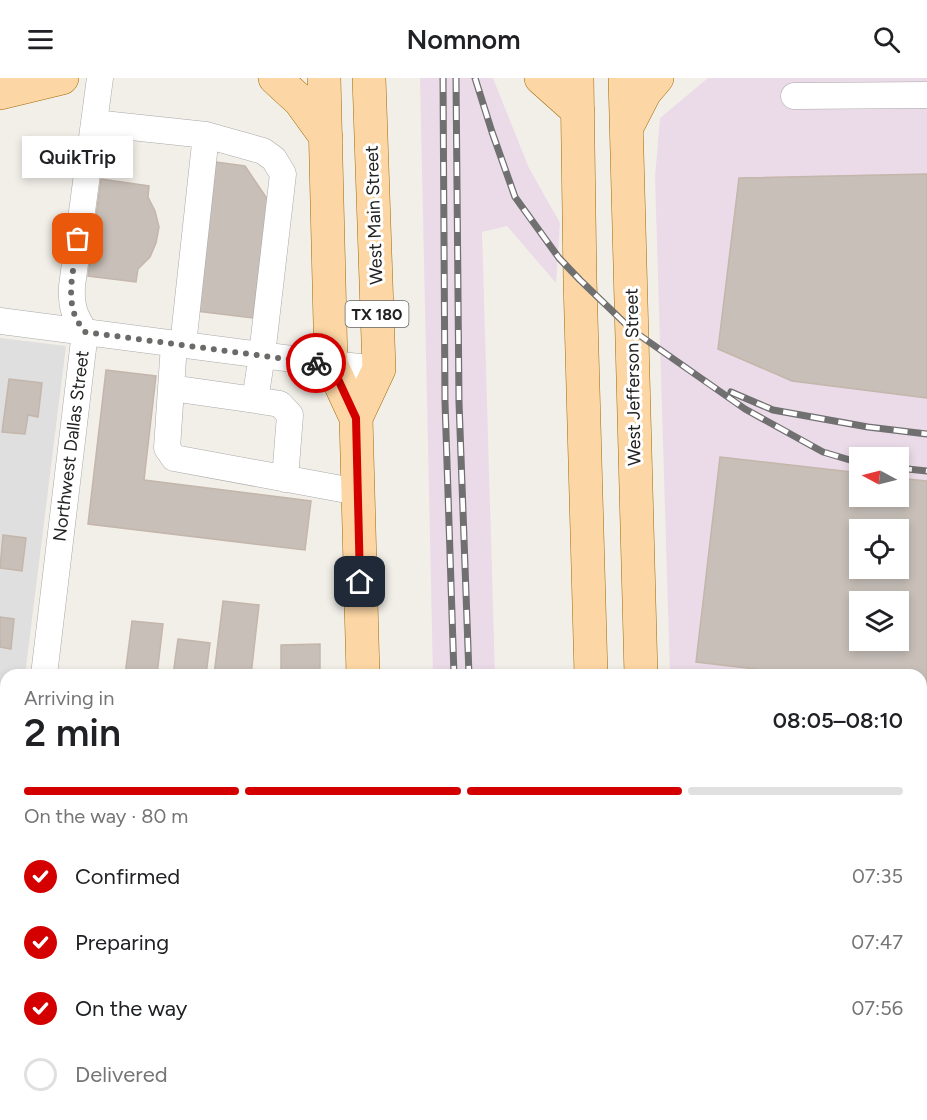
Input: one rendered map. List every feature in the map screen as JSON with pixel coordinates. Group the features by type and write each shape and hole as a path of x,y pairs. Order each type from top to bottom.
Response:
{"main road":[{"path":"0,93 62,78"},
{"path":"275,78 300,101 326,137"},
{"name":"West Main Street","path":"324,78 331,364 356,418 363,669"},
{"name":"West Main Street","path":"356,418 379,369 369,78"},
{"path":"541,78 578,111"},
{"path":"577,78 591,669"},
{"name":"West Jefferson Street","path":"625,78 640,669"},
{"path":"627,129 645,92 657,78"}],"street":[{"name":"Northwest Dallas Street","path":"45,669 85,332 76,318 71,302 100,78"},
{"path":"794,96 927,95"},
{"path":"94,123 206,135 263,151 274,159 283,174 255,400"},
{"path":"206,135 179,344 171,388 167,448 174,458 357,492"},
{"path":"0,321 262,356 379,369"},
{"path":"171,388 280,404 290,415 285,479"}],"shaded area":[{"path":"420,78 493,78 529,168 560,223 556,283 507,226 482,232 495,669 433,669"},
{"path":"708,78 927,78 927,669 670,669 655,177 660,118"},
{"path":"0,338 66,346 26,669 0,669"}],"building":[{"path":"216,162 245,166 268,200 253,318 196,311"},
{"path":"927,174 927,398 792,381 718,349 739,178"},
{"path":"101,179 149,186 148,197 159,227 156,243 150,257 138,269 136,282 88,276"},
{"path":"106,370 156,376 144,480 311,501 305,550 88,524"},
{"path":"9,379 42,383 38,417 28,415 25,434 2,432"},
{"path":"720,457 849,472 849,507 909,507 909,479 927,481 927,669 756,669 696,662"},
{"path":"3,535 26,538 22,571 0,568"},
{"path":"223,601 259,605 252,669 215,669"},
{"path":"0,617 14,619 11,649 0,647"},
{"path":"132,621 163,624 158,669 126,669"},
{"path":"178,639 210,643 207,669 174,669"},
{"path":"320,644 320,669 281,669 281,645"}],"railway":[{"path":"443,78 445,402 454,669"},
{"path":"456,78 459,402 469,669"},
{"path":"475,78 515,197 559,258 580,280 632,330 745,409 823,452 849,460"},
{"path":"731,392 773,410 868,427 927,434"},
{"path":"909,469 927,471"}],"way so far":[{"path":"78,239 71,302 76,318 85,332 316,363"}],"place":[{"name":"QuikTrip","path":"78,239"}],"route":[{"path":"316,363 331,364 356,418 360,582"}]}
